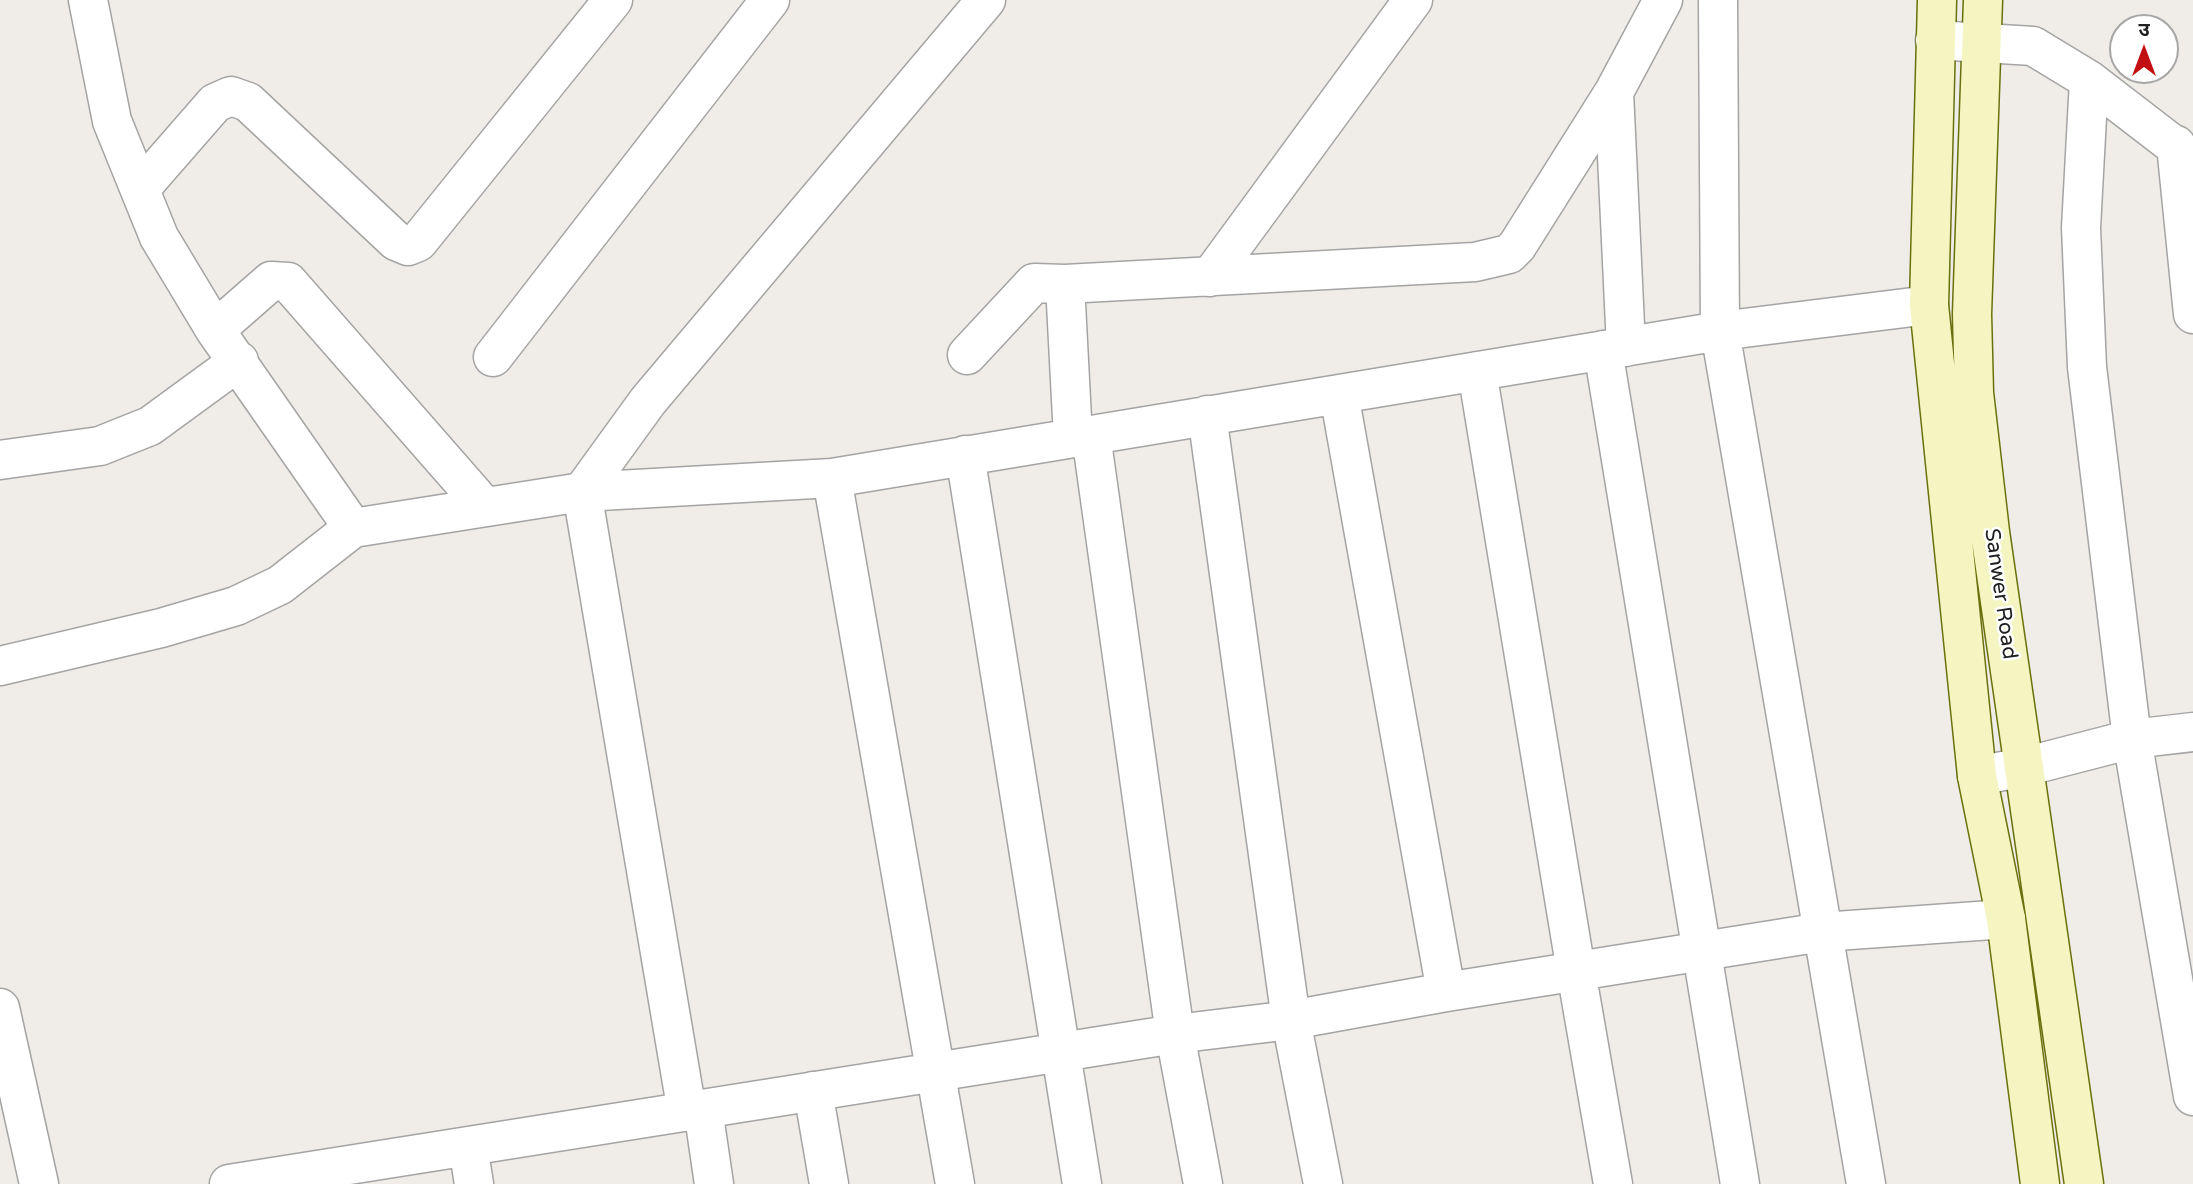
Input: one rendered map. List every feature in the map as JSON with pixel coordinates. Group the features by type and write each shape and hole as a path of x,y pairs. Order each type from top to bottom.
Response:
{"street":[{"path":"88,0 112,121 159,237 215,330 353,528"},
{"path":"140,189 215,103 231,96 248,102 396,241 408,246 425,235 613,0"},
{"path":"493,357 770,0"},
{"path":"714,1184 695,1110 582,492 648,401 986,0"},
{"path":"1210,276 1413,0"},
{"path":"967,355 1034,283 1065,284 1475,262 1508,254 1517,246 1614,92 1663,0"},
{"path":"1718,0 1720,331 1866,1184"},
{"name":"Sanwer Road","path":"1937,0 1929,304 1977,776 2006,919 2040,1184"},
{"name":"Sanwer Road","path":"1983,0 1972,313 1975,393 1990,532 2084,1184"},
{"path":"1935,40 2033,46 2089,80 2184,153 2193,314"},
{"path":"2089,80 2081,228 2087,367 2132,739 2193,1096"},
{"path":"1614,92 1615,349 1701,951 1740,1184"},
{"path":"215,330 271,281 288,282 484,506"},
{"path":"1065,284 1082,436 1175,1034 1203,1184"},
{"path":"0,666 161,628 236,606 280,586 353,528 582,492 832,478 1720,331 1929,304"},
{"path":"0,460 100,446 150,426 239,361"},
{"path":"1476,371 1614,1184"},
{"path":"1339,394 1446,992"},
{"path":"1207,415 1291,1020 1322,1184"},
{"path":"965,456 1082,1184"},
{"path":"832,478 955,1184"},
{"path":"1977,776 2024,767 2132,739 2193,732"},
{"path":"229,1184 1175,1034 1291,1020 1446,992 1822,932 2006,919"},
{"path":"0,1008 39,1184"},
{"path":"813,1091 829,1184"},
{"path":"468,1146 474,1184"}]}
